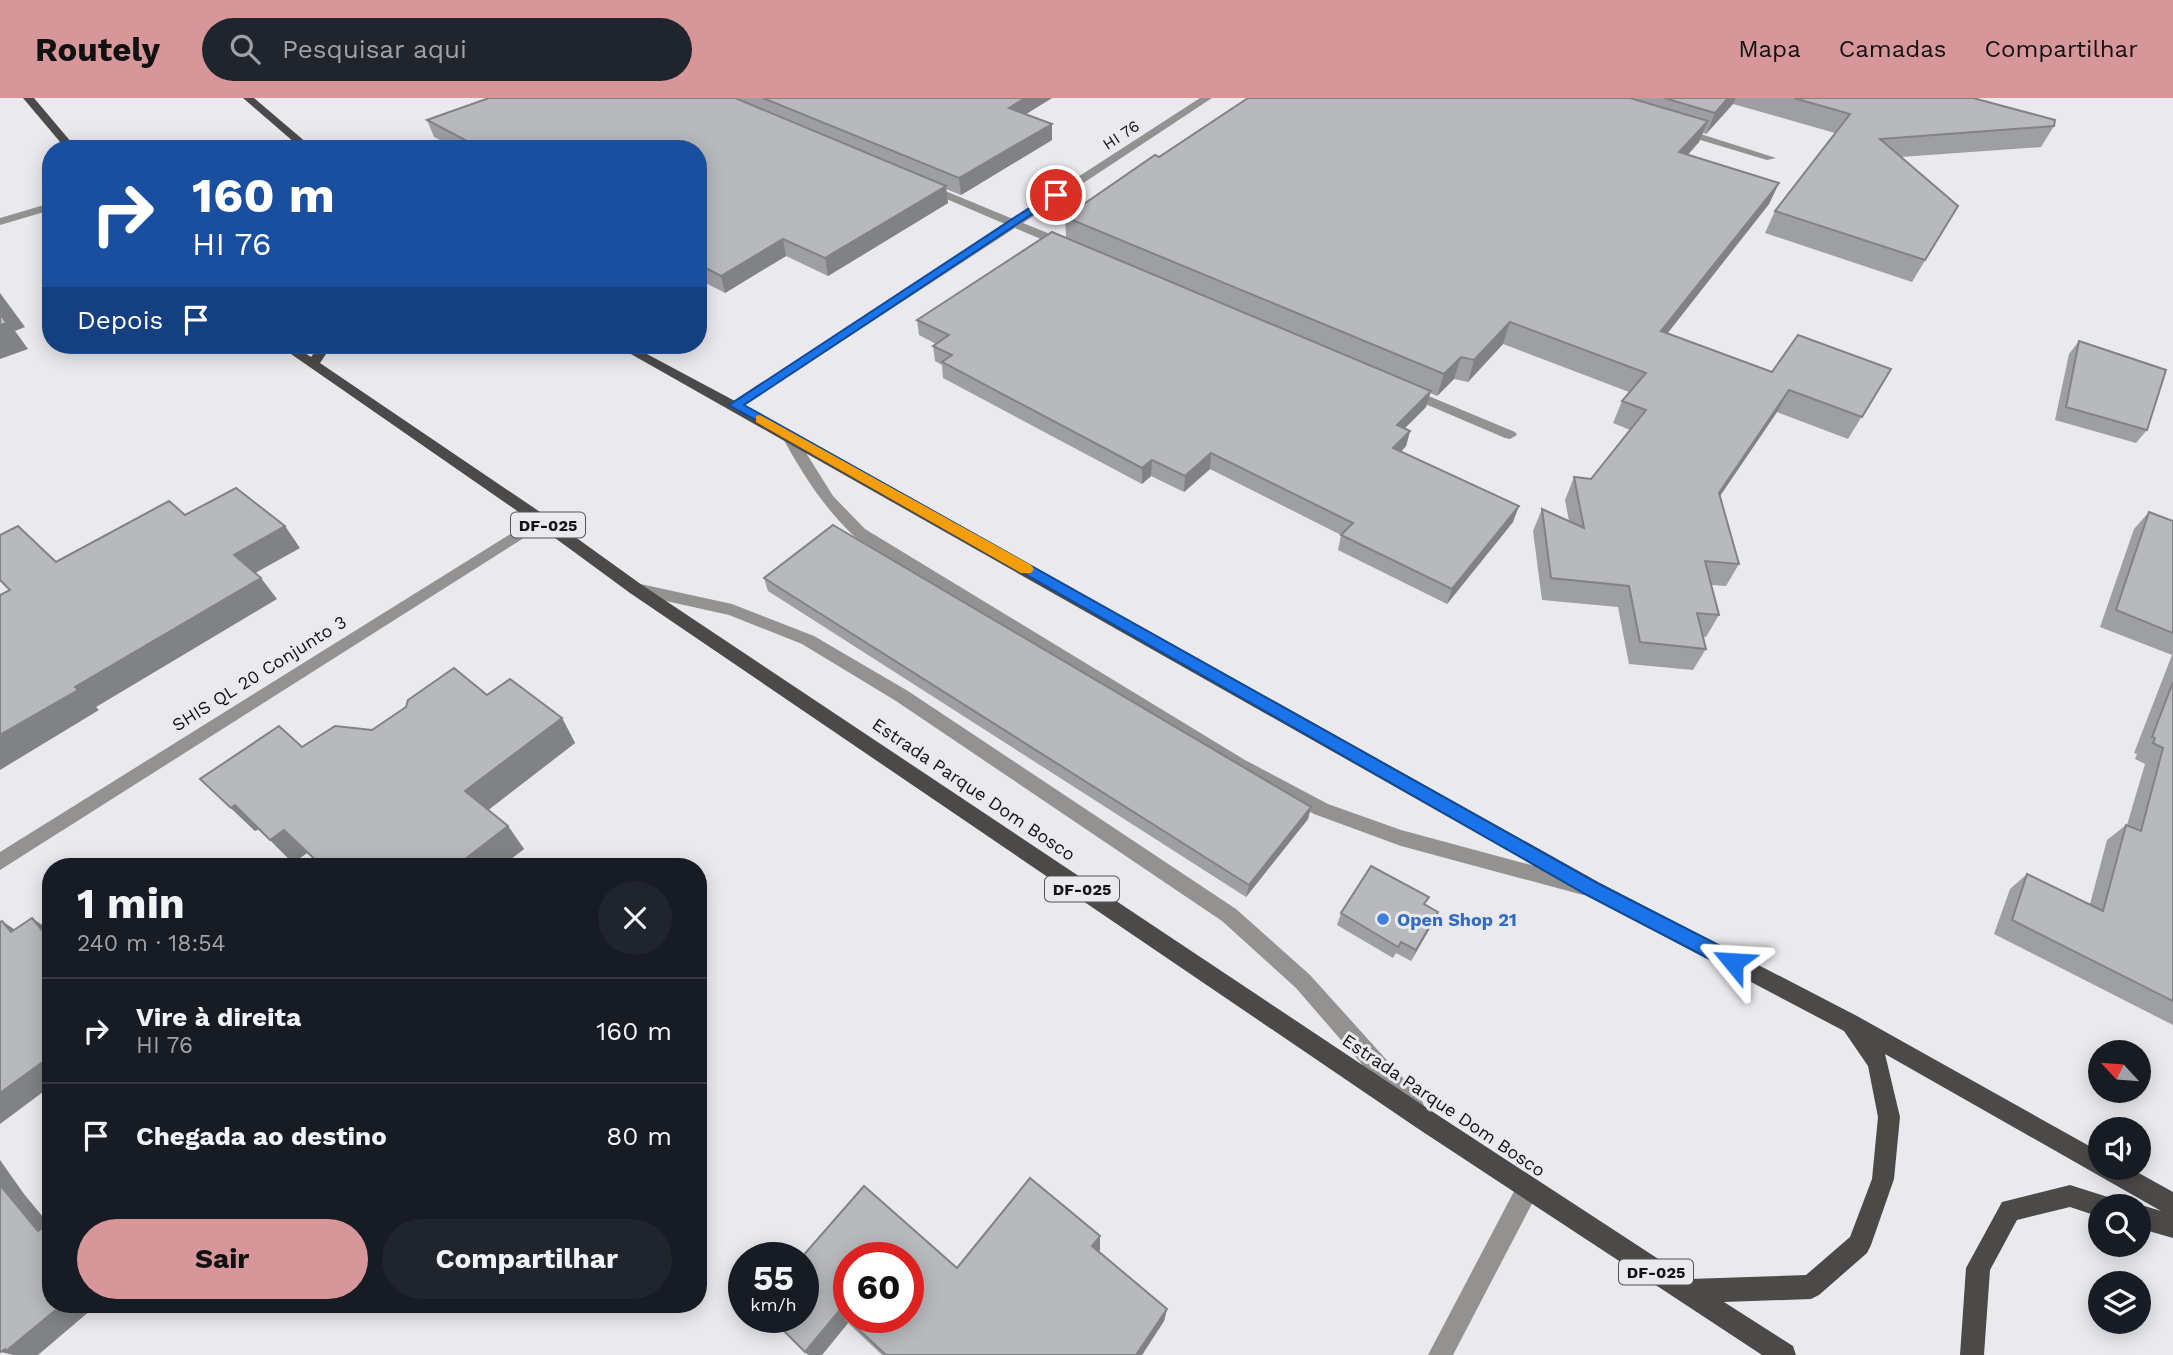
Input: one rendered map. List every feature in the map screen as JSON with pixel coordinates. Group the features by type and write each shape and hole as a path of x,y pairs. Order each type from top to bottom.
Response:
{"main road":[{"path":"28,98 64,140"},
{"path":"248,98 299,140"},
{"name":"Estrada Parque Dom Bosco","path":"297,354 541,520 636,589 1425,1120 1784,1355"},
{"path":"312,365 320,354"},
{"path":"638,354 789,435 1593,889 1850,1023 2088,1157"},
{"path":"1686,1291 1811,1287 1859,1245 1883,1178 1889,1117 1878,1062 1850,1023"},
{"path":"2128,1180 2173,1205"},
{"path":"1972,1355 1978,1268 2010,1210 2070,1196 2088,1201"},
{"path":"2151,1220 2173,1226"}],"street":[{"name":"HI 76","path":"735,405 1207,98"},
{"path":"1670,128 1771,158"},
{"path":"912,181 1077,250"},
{"path":"0,222 42,208"},
{"path":"1395,386 1510,435"},
{"path":"789,435 818,489 842,518 860,533 1239,765 1321,809 1363,826 1593,889"},
{"name":"SHIS QL 20 Conjunto 3","path":"0,862 541,520"},
{"path":"636,589 732,610 808,640 902,696 1229,915 1266,943 1306,984 1425,1120"},
{"path":"1440,1355 1528,1188"}],"building":[{"path":"489,98 735,98 946,186 825,258 783,239 721,276 707,269 707,140 465,140 427,120"},
{"path":"763,98 1025,98 1009,108 1052,124 959,178"},
{"path":"1248,98 1630,98 1708,121 1679,152 1779,183 1661,331 1772,372 1798,335 1891,369 1862,417 1789,390 1719,493 1739,564 1705,561 1719,615 1697,613 1706,649 1640,642 1629,586 1551,578 1542,509 1584,528 1574,477 1591,479 1646,410 1622,401 1646,373 1510,322 1474,360 1461,357 1444,374 1065,217 1155,155 1159,157"},
{"path":"1664,98 1728,98 1715,113"},
{"path":"1794,98 1973,98 2055,120 2054,126 1880,139 1958,206 1925,260 1775,211 1850,114"},
{"path":"1052,232 1431,391 1397,425 1410,431 1393,448 1519,506 1452,589 1341,535 1353,523 1211,453 1185,476 1152,460 1142,468 942,362 952,355 933,346 949,335 917,320"},
{"path":"0,314 7,323 0,325"},
{"path":"2079,341 2166,370 2147,430 2066,407"},
{"path":"236,488 285,526 234,555 261,578 75,687 78,690 0,735 0,595 10,590 0,580 0,535 18,526 56,562 169,501 185,515"},
{"path":"2149,512 2173,521 2173,633 2116,610"},
{"path":"833,525 1311,807 1249,885 764,578"},
{"path":"454,668 487,695 510,679 562,718 465,791 508,826 466,858 314,858 284,830 270,840 235,805 231,808 200,779 279,726 302,747 335,726 372,730 406,707 408,700"},
{"path":"2173,682 2173,1001 2012,920 2027,874 2103,911 2126,825 2141,831 2163,748 2153,743 2155,738 2152,737"},
{"name":"Open Shop 21","path":"1371,866 1429,897 1424,904 1438,912 1416,950 1401,942 1398,947 1341,913"},
{"path":"32,918 42,930 42,1063 0,1093 0,922 11,932"},
{"path":"1030,1178 1100,1236 1092,1246 1167,1309 1136,1355 886,1355 862,1333 924,1333 924,1242 833,1242 833,1318 805,1352 786,1333 819,1333 819,1242 815,1242 864,1186 957,1268"},
{"path":"0,1185 38,1231 42,1228 42,1313 52,1313 6,1351 0,1350"}],"slow traffic":[{"path":"760,419 1026,569"}],"place":[{"name":"Open Shop 21","path":"1383,919"}],"route":[{"path":"1056,195 735,405 1593,889 1733,962"}]}
